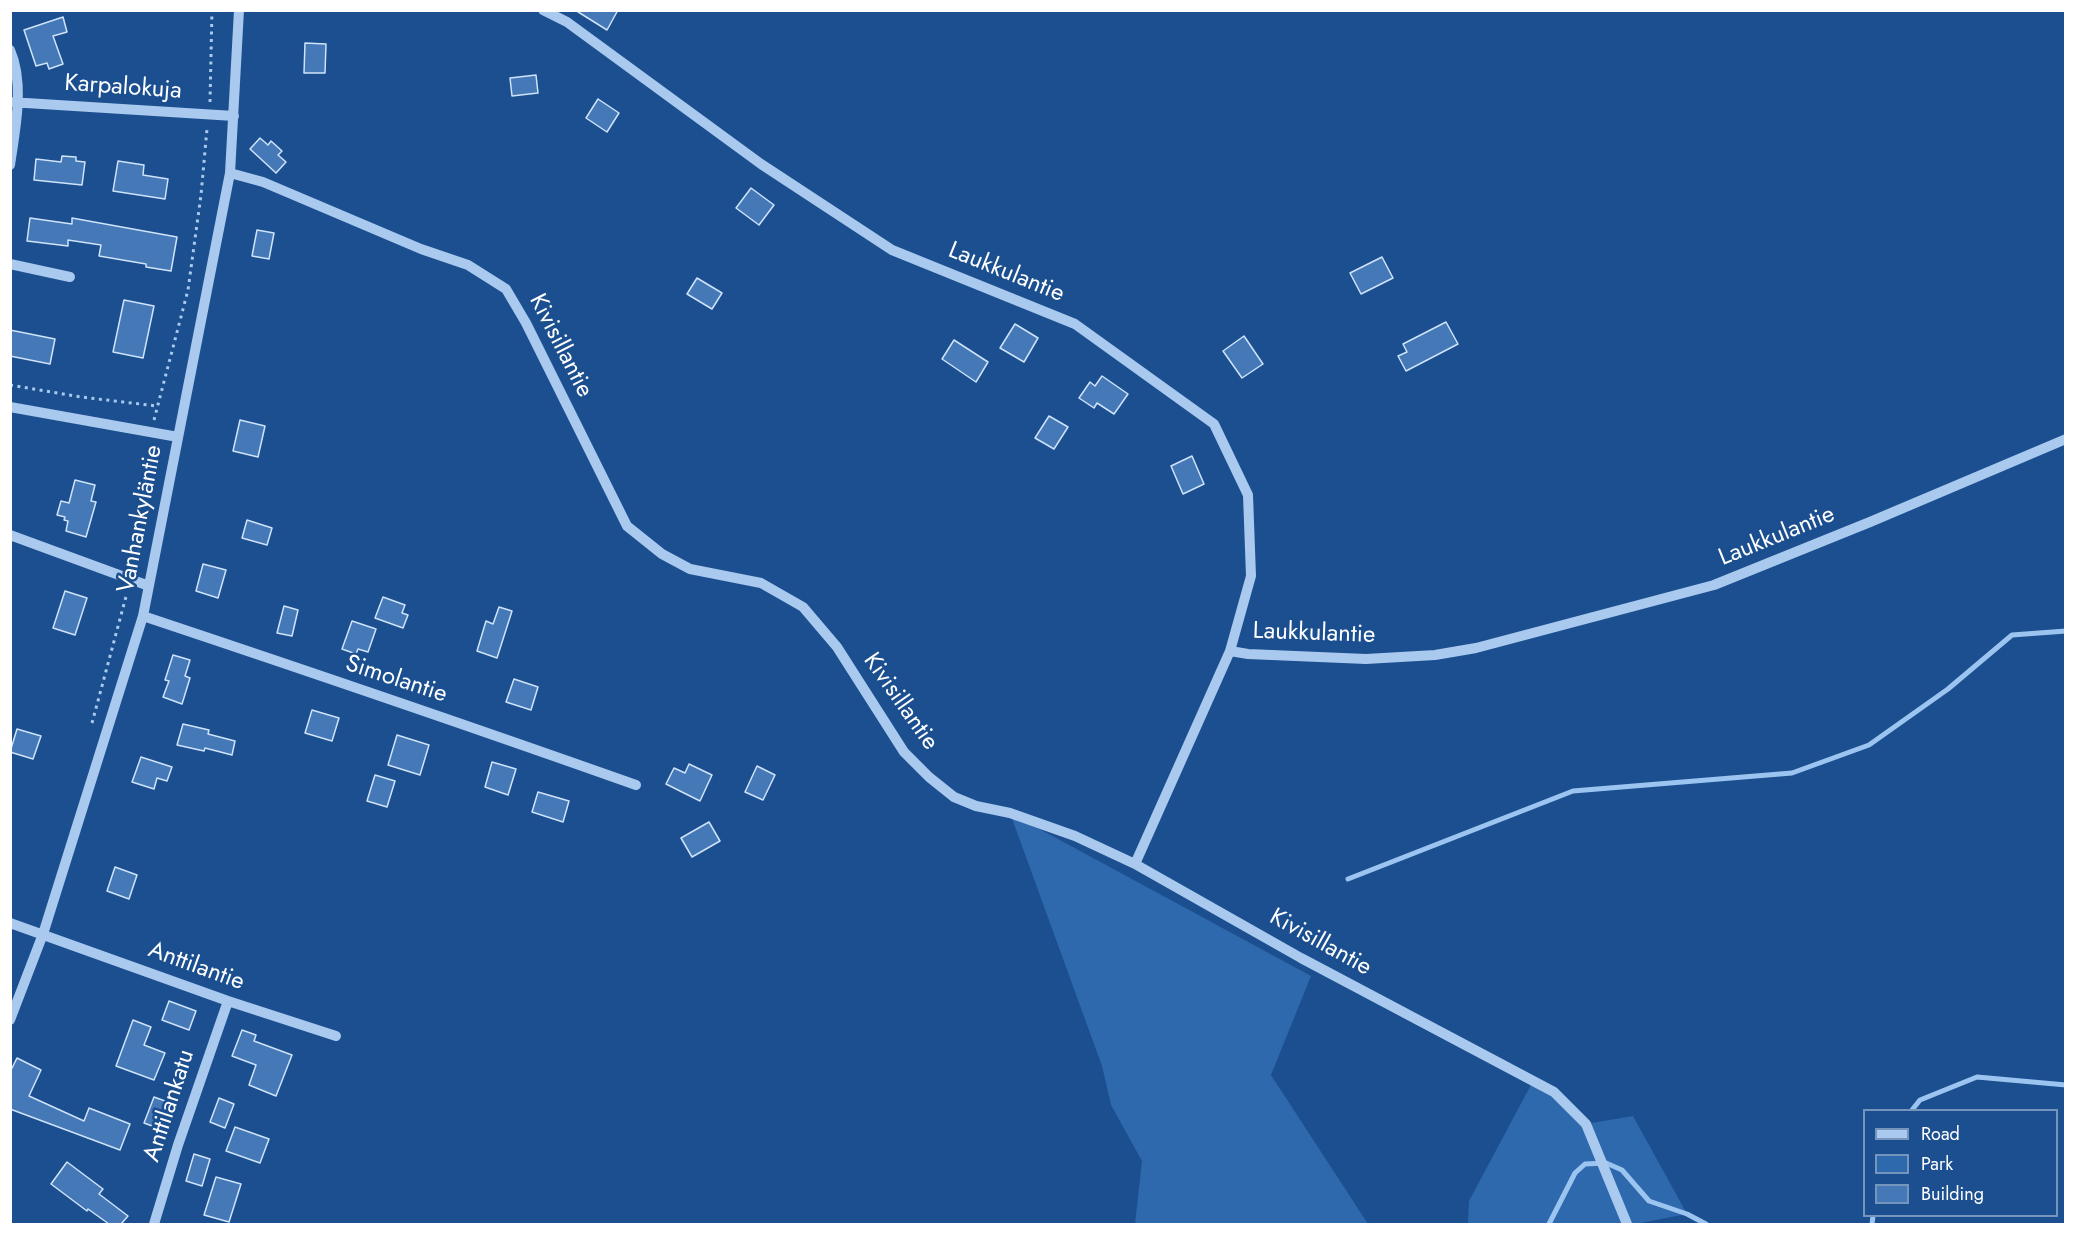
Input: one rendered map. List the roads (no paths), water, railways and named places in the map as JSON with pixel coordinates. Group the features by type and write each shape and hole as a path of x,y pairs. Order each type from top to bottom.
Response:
{"street":[{"name":"Vanhankyläntie","path":"10,1020 43,934 143,616 230,174 239,10"},
{"name":"Laukkulantie","path":"543,10 567,22 761,164 892,249 1075,324 1214,424 1248,495 1251,576 1230,651 1248,654 1366,659 1435,655 1476,648 1714,585 2066,439"},
{"path":"10,50 15,60 10,165"},
{"name":"Karpalokuja","path":"14,102 234,116"},
{"name":"Kivisillantie","path":"230,174 263,182 421,249 468,265 506,289 526,323 627,526 662,554 690,569 761,584 803,607 837,647 904,752 929,777 954,797 975,806 1010,813 1075,836 1135,864 1301,958 1554,1092 1586,1124 1627,1224"},
{"path":"10,264 70,277"},
{"path":"10,407 178,436"},
{"path":"10,535 149,586"},
{"name":"Simolantie","path":"143,616 636,785"},
{"path":"1135,864 1230,651"},
{"name":"Anttilantie","path":"10,923 228,1001 336,1036"},
{"name":"Anttilankatu","path":"154,1224 178,1145 228,1001"}],"waterway":[{"path":"1348,879 1573,791 1792,773 1869,745 1948,689 2012,635 2066,631"},
{"path":"1913,1109 1920,1100 1977,1077 2066,1085"},
{"path":"1549,1224 1575,1173 1585,1164 1606,1163 1622,1170 1649,1201 1687,1214 1706,1224"},
{"path":"1872,1224 1873,1217"}]}
